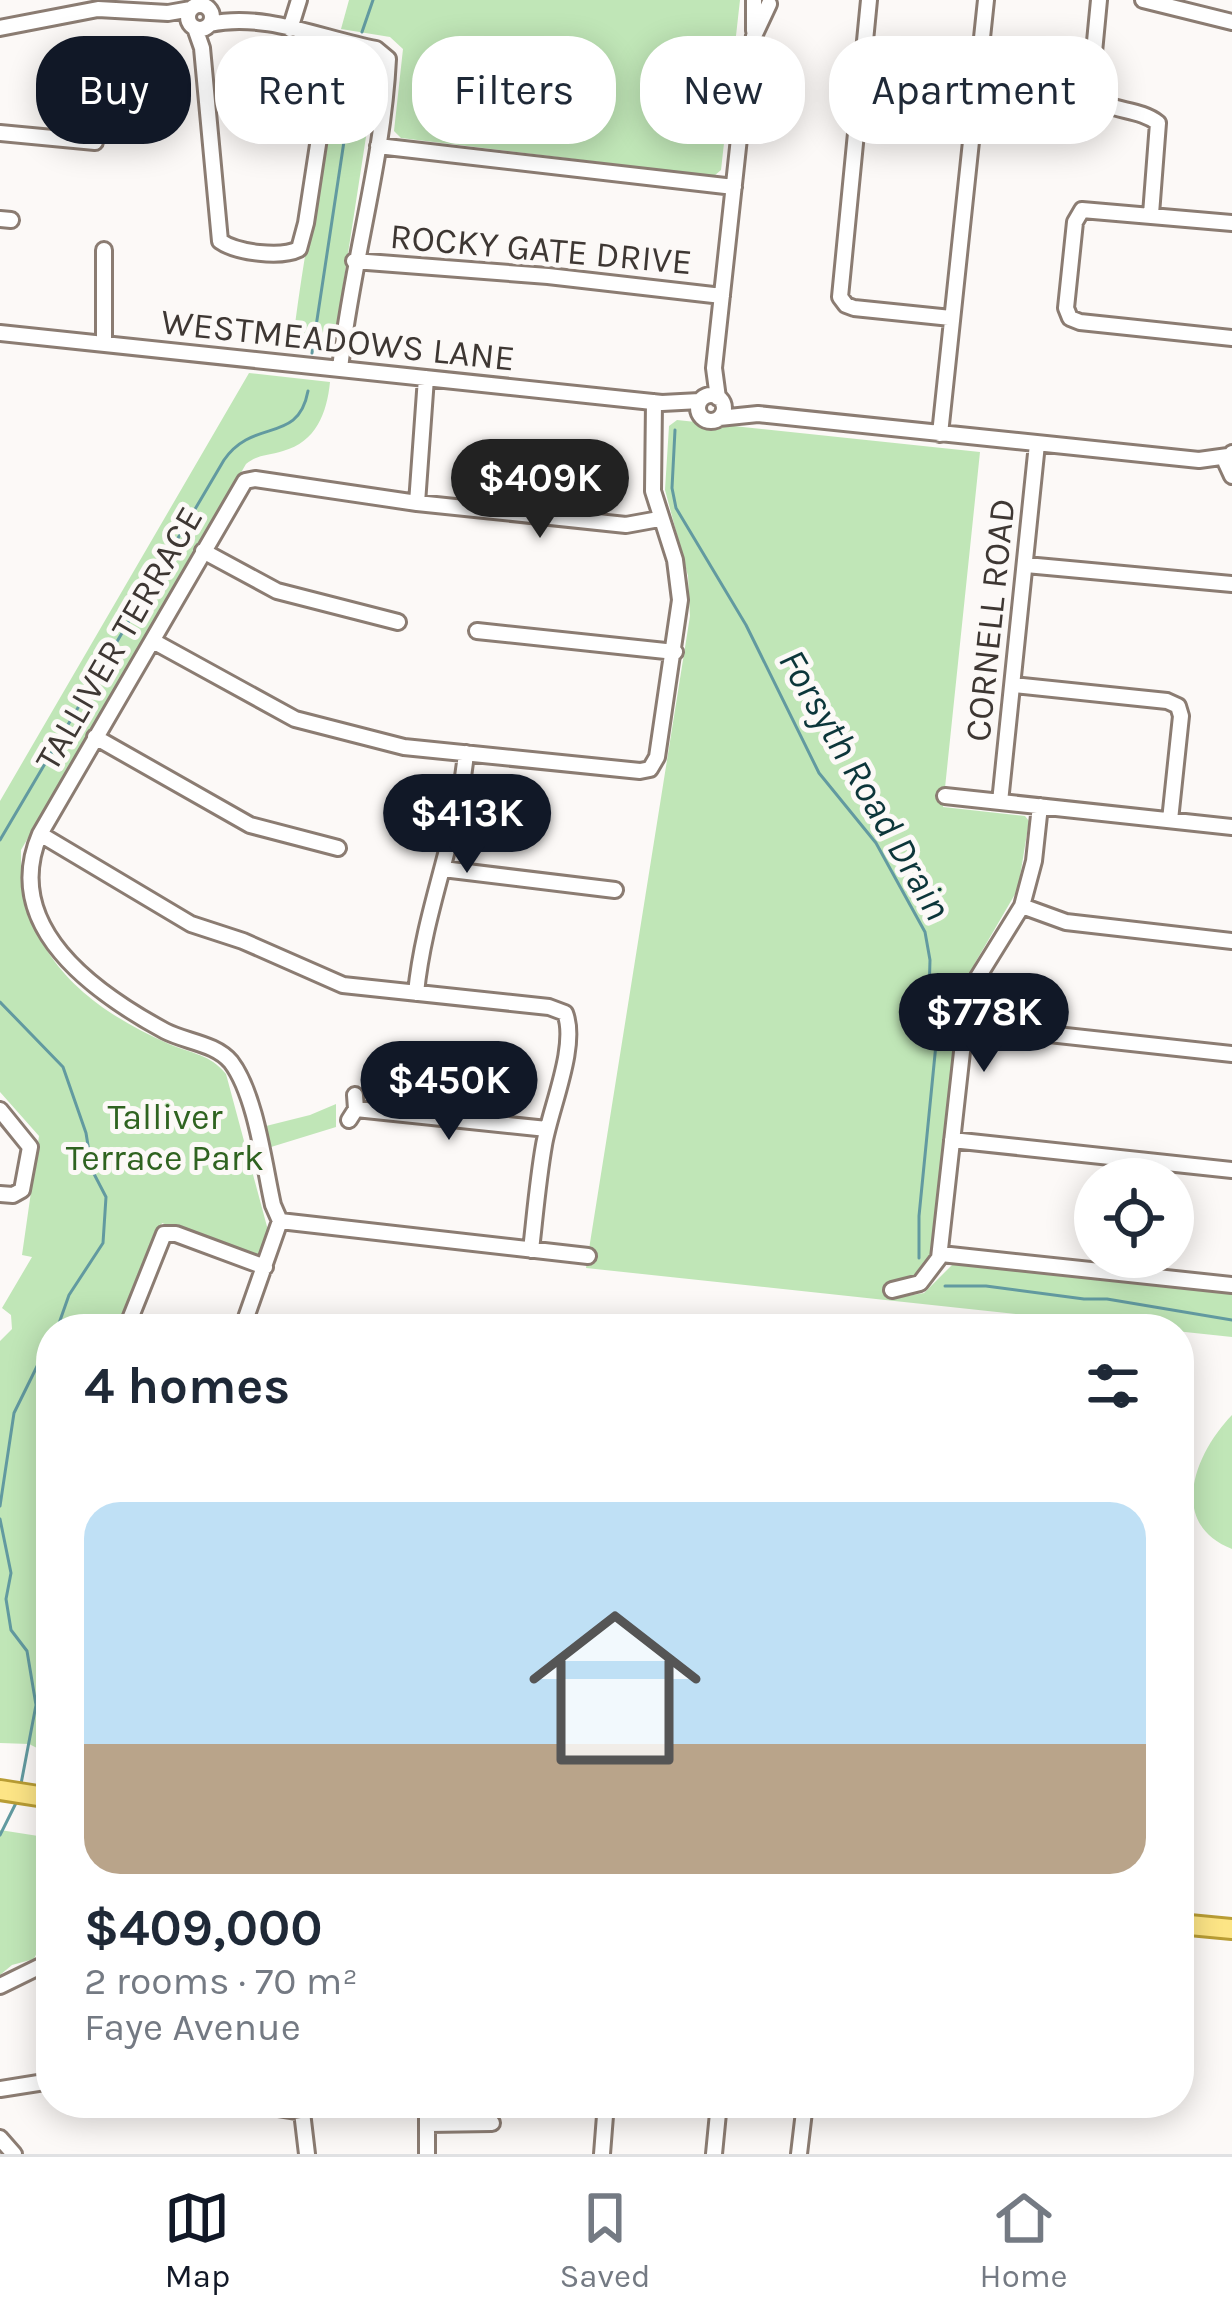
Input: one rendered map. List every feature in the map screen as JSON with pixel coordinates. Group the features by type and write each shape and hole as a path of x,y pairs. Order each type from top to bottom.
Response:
{"main road":[{"path":"0,1790 36,1796"},
{"path":"1194,1921 1232,1925"}],"street":[{"path":"290,28 299,0"},
{"path":"869,0 840,297 854,308 951,318"},
{"path":"940,434 986,0"},
{"path":"1099,0 1090,94 1100,103 1158,123 1151,214"},
{"path":"1143,0 1171,3 1232,22"},
{"path":"711,399 724,409 713,419 699,413 711,399 754,36 767,1"},
{"path":"0,28 89,5 200,13 319,36"},
{"path":"200,13 220,241 232,248 287,254 299,249 318,144"},
{"path":"0,133 36,136"},
{"path":"345,369 378,146 734,187"},
{"path":"1232,223 1094,208 1079,212 1066,308 1070,318 1080,322 1232,338"},
{"path":"104,250 104,344"},
{"name":"ROCKY GATE DRIVE","path":"358,261 722,296"},
{"name":"WESTMEADOWS LANE","path":"0,333 662,402 711,399 758,414 1230,464"},
{"path":"431,378 417,503 626,525 659,519"},
{"path":"153,640 295,719 404,747 640,772 650,769 657,757 675,652 679,583 652,482 662,402"},
{"name":"WESTMEADOWS LANE","path":"662,402 713,419 758,414"},
{"name":"CORNELL ROAD","path":"1000,802 1037,444"},
{"name":"TALLIVER TERRACE","path":"280,1221 244,1086 228,1058 169,1033 82,980 41,927 31,896 29,866 40,833 248,479 417,503"},
{"path":"203,551 277,591 398,622"},
{"path":"1026,565 1232,584"},
{"path":"477,631 675,652"},
{"path":"1013,685 1178,706 1181,716 1170,820"},
{"path":"95,737 250,826 338,848"},
{"path":"416,993 426,920 460,801 466,753"},
{"path":"945,796 1232,827"},
{"path":"892,1290 920,1283 940,1254 965,1024 978,977 1022,906 1034,861 1040,806"},
{"path":"40,833 191,924 344,985 549,1007 565,1013 566,1048 547,1129 531,1250"},
{"path":"443,869 615,890"},
{"path":"1022,906 1066,922 1232,940"},
{"path":"965,1024 1232,1054"},
{"path":"354,1108 547,1129"},
{"path":"0,1110 30,1147 22,1190 0,1194"},
{"path":"952,1140 1232,1170"},
{"path":"248,1314 280,1221 588,1256"},
{"path":"132,1314 164,1234 176,1234 265,1268"},
{"path":"940,1254 1232,1285"},
{"path":"0,1985 36,1968"},
{"path":"0,2089 36,2083"},
{"path":"303,2118 307,2154"},
{"path":"428,2118 428,2154"},
{"path":"602,2154 605,2118"},
{"path":"714,2154 718,2118"},
{"path":"800,2154 804,2118"},
{"path":"428,2124 492,2123"},
{"path":"0,2138 14,2154"}],"green space":[{"path":"349,0 740,0 736,36 640,36 640,144 724,144 721,170 714,176 450,144 616,144 616,36 412,36 412,139 394,131 403,49 388,36 341,29"},
{"path":"324,144 365,144 329,353 292,349"},
{"name":"Talliver Terrace Park","path":"249,373 330,382 323,415 304,441 246,464 21,850 31,918 62,971 109,1012 207,1058 226,1074 269,1234 255,1256 162,1223 125,1314 36,1314 36,1748 0,1743 0,1341 12,1329 11,1315 2,1308 32,1257 22,1255 39,1136 0,1092 0,801"},
{"path":"677,420 980,452 943,807 1025,816 1029,821 1018,889 975,963 959,1009 931,1253 916,1275 893,1281 891,1299 924,1293 953,1264 1232,1294 1232,1337 1194,1333 1194,1314 1017,1314 586,1268 690,616 688,576 665,490 669,426"},
{"path":"336,1104 336,1127 271,1147 266,1126"},
{"path":"1232,1415 1232,1549 1199,1522 1194,1486 1208,1448"},
{"path":"0,1830 36,1836 36,1955 0,1975"}],"waterway":[{"path":"362,32 373,0"},
{"path":"312,353 344,144"},
{"path":"0,840 224,460 248,439 295,419 308,391"},
{"name":"Forsyth Road Drain","path":"675,430 672,488 676,508 746,625 819,773 876,843 925,932 937,1034 919,1258"},
{"path":"0,1002 63,1067 86,1133 92,1170 106,1197 103,1243 69,1295 62,1314"},
{"name":"Forsyth Road Drain","path":"945,1286 1107,1299 1232,1320"},
{"path":"0,1506 14,1413 36,1368"},
{"path":"0,1519 11,1573 6,1599 11,1630 27,1651 36,1705 21,1784"},
{"path":"0,1835 18,1799"}]}
